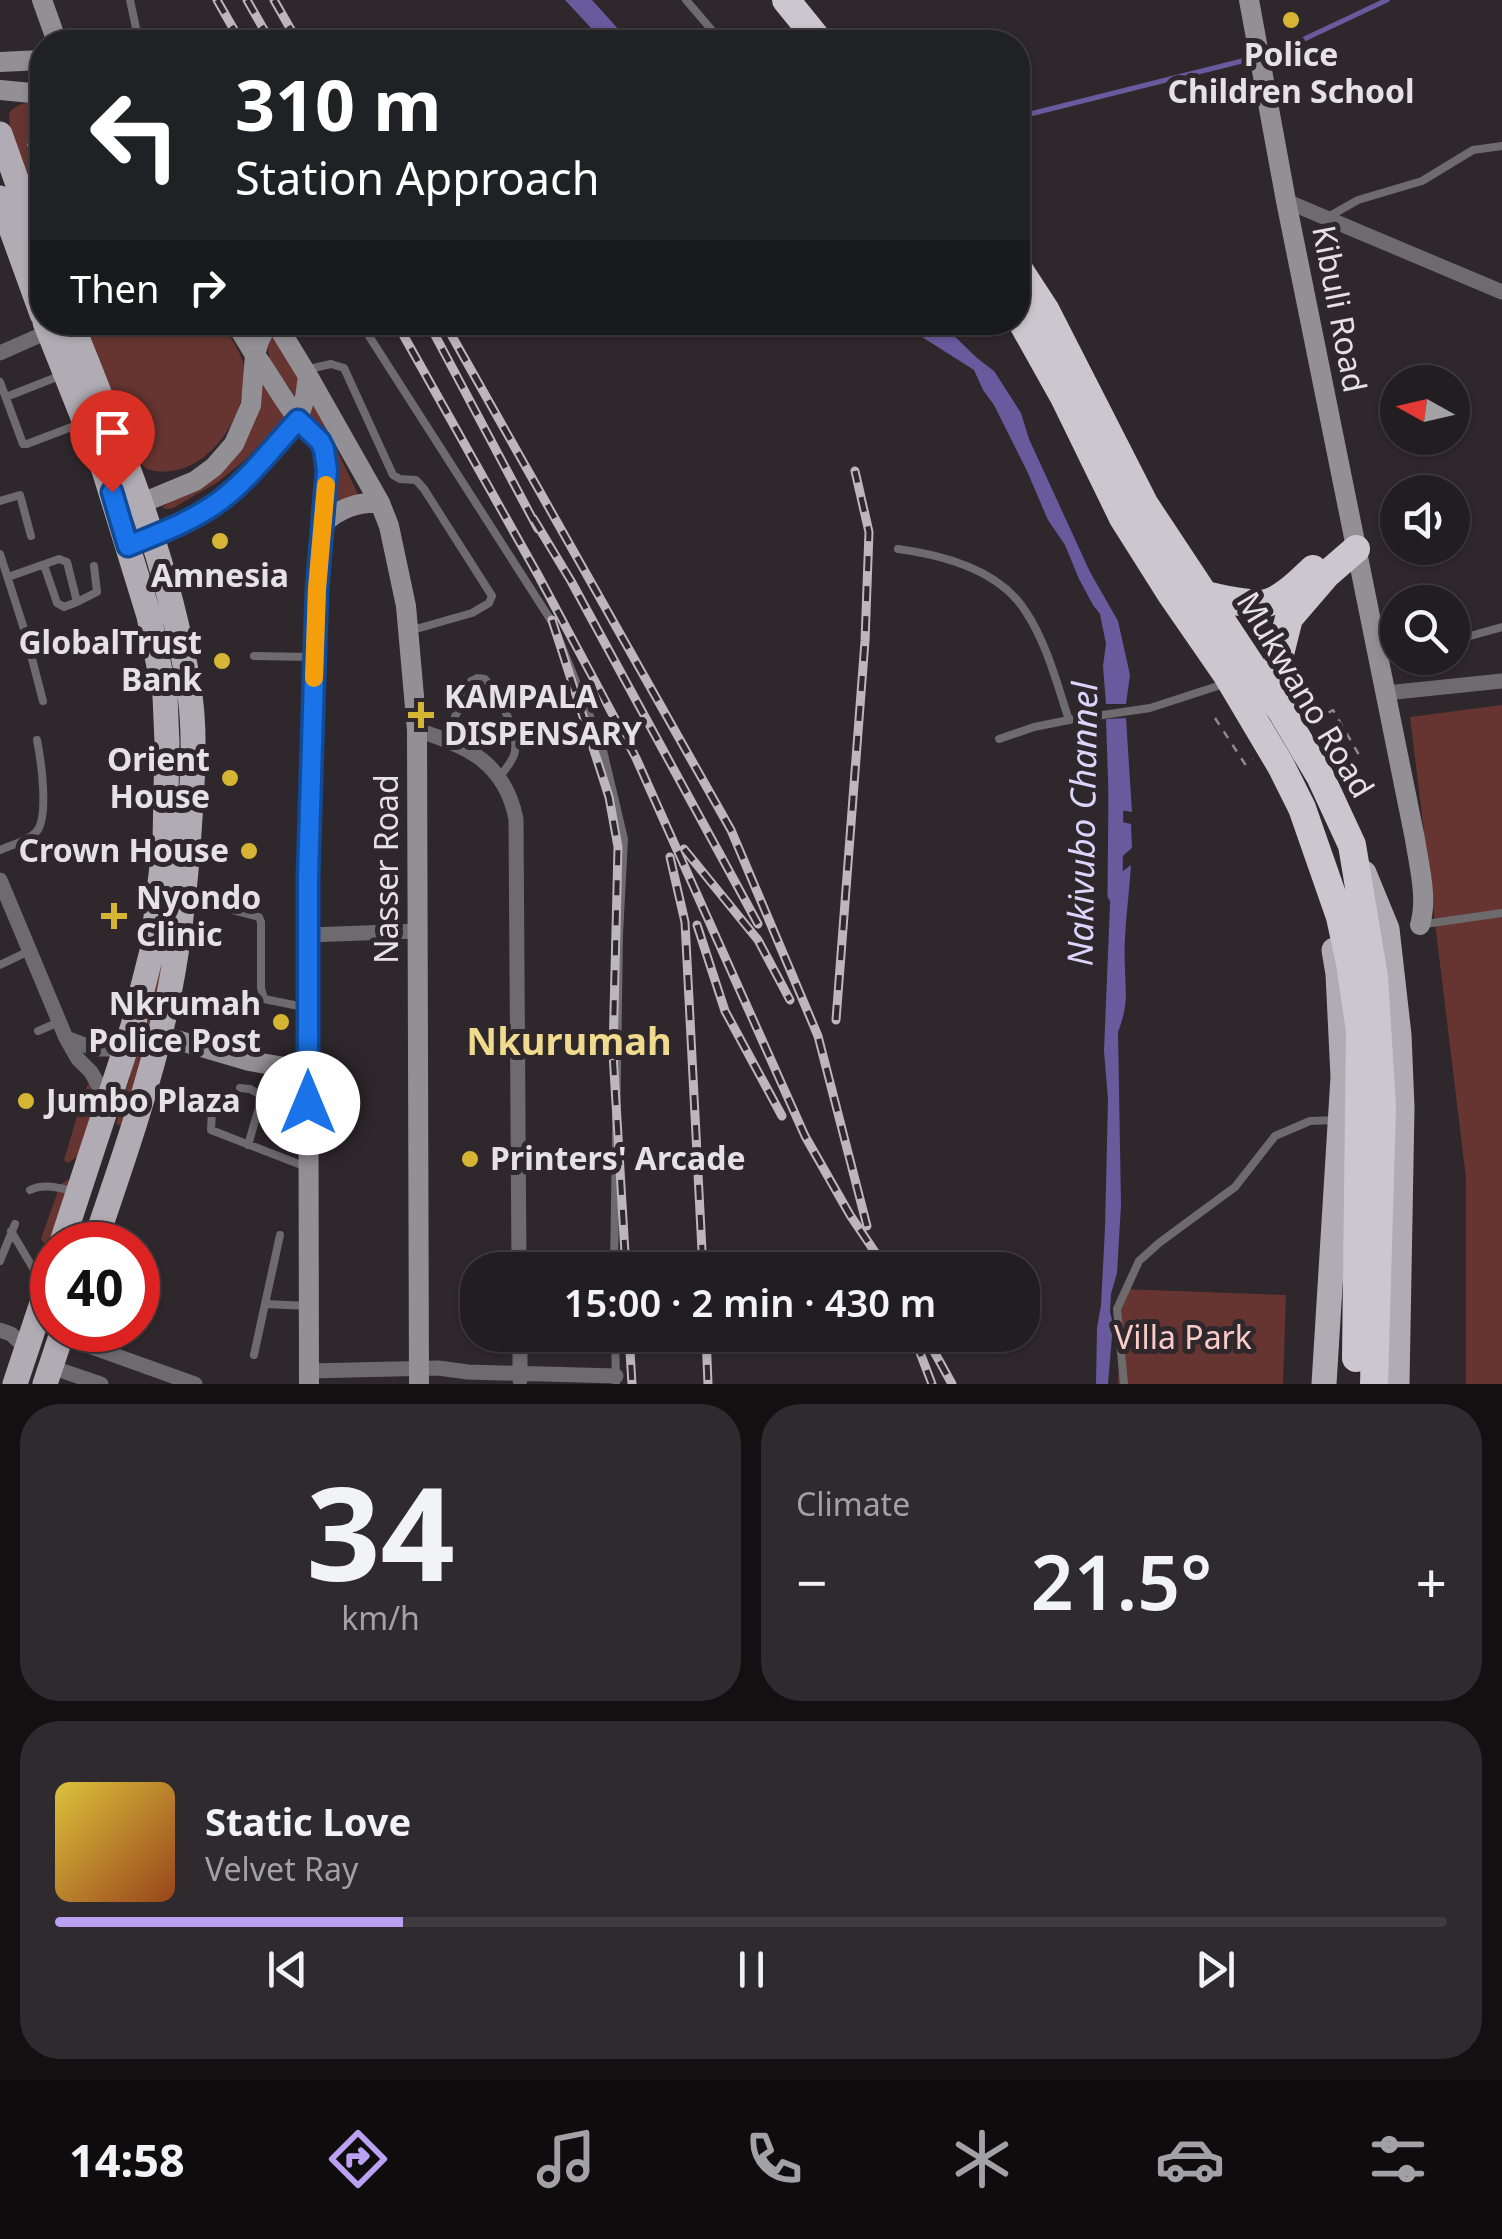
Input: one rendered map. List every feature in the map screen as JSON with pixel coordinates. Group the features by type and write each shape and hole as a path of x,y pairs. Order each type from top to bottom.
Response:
{"highway":[{"name":"Mukwano Road","path":"1030,286 1046,310 1145,506 1282,712 1321,778 1352,845 1374,977 1382,1108 1374,1384"},
{"path":"1029,335 1065,398 1123,518 1281,766 1302,808 1340,917 1360,1031 1356,1384"},
{"path":"1202,594 1222,600 1266,603 1355,541"},
{"path":"1282,712 1277,666 1289,618 1355,541"}],"main road":[{"path":"0,134 30,218"},
{"path":"0,198 30,266"},
{"path":"58,335 67,373 87,421 130,508 153,536 176,620 190,694 193,768 189,842 173,968 160,1035 102,1222"},
{"path":"60,335 130,508 128,546 154,636 164,855 152,951 141,1001 69,1222"},
{"path":"1352,845 1387,930 1399,1036 1402,1107 1397,1384"},
{"path":"1318,855 1338,974 1343,1077 1324,1384"},
{"path":"15,1384 18,1336"}],"street":[{"path":"42,0 53,30"},
{"name":"Kibuli Road","path":"1249,0 1355,541 1380,631"},
{"path":"0,62 30,61"},
{"path":"0,90 30,92"},
{"path":"1286,202 1502,292"},
{"path":"0,353 33,335"},
{"path":"243,335 298,420 316,434 324,449 327,470 314,657 308,935 309,1377 419,1377 438,1368 520,1379 616,1380"},
{"path":"130,508 195,481 225,455 251,405 255,355 263,335"},
{"name":"Nasser Road","path":"281,335 307,373 380,503 396,554 409,632 417,730 419,1377"},
{"path":"128,546 192,518 222,499 244,478 298,420 307,373"},
{"path":"323,524 336,512 368,502 380,503"},
{"name":"Kibuli Road","path":"1387,675 1386,693 1416,839 1424,899 1420,925"},
{"path":"1386,693 1502,681"},
{"path":"417,730 468,751 500,776 513,802 518,846 519,1252"},
{"path":"0,880 66,1038 108,1102"},
{"path":"308,935 418,930"},
{"path":"160,1035 248,1060 308,1071"},
{"path":"66,1038 96,1049 126,1049"},
{"path":"112,1352 195,1384"},
{"path":"520,1352 520,1379"},
{"path":"48,1375 102,1384"}],"lane":[{"path":"130,0 137,30"},
{"path":"686,0 712,30"},
{"path":"1326,218 1358,200 1422,181 1473,150 1502,146"},
{"path":"368,335 552,622 602,746 624,839 614,1252"},
{"path":"307,373 331,364 344,368 393,475 416,480 424,489 492,596 489,604 472,613 409,632"},
{"path":"6,397 67,373"},
{"path":"0,382 24,444 87,421"},
{"path":"0,501 20,494 31,536"},
{"path":"898,549 978,571 1010,591 1026,610 1069,720"},
{"path":"0,554 42,701"},
{"path":"8,577 60,559 67,562 78,602"},
{"path":"44,564 57,603 64,607 97,592 94,566"},
{"path":"1470,636 1502,627"},
{"path":"254,656 314,657"},
{"path":"444,738 470,682 485,679 512,728 516,744 514,757 500,776"},
{"path":"1000,739 1034,727 1150,708 1231,682"},
{"path":"0,850 32,836 41,822 42,763 37,740"},
{"path":"182,902 204,903 259,917 264,999 308,1008"},
{"path":"1420,925 1502,913"},
{"path":"0,966 29,951"},
{"path":"38,1031 59,1022"},
{"path":"240,1088 258,1094 260,1104 248,1145"},
{"path":"223,1096 212,1110 211,1130 308,1168"},
{"path":"1124,1384 1117,1310 1139,1262 1235,1187 1275,1136 1310,1121 1341,1120"},
{"path":"30,1190 52,1186 80,1192"},
{"path":"0,1261 13,1228 30,1261"},
{"path":"254,1355 280,1235"},
{"path":"265,1304 308,1306"},
{"path":"615,1352 616,1380"}],"green space":[{"path":"28,102 30,187 10,128 9,113"},
{"path":"85,335 229,335 245,372 240,404 224,435 214,448 187,467 153,471 136,459"},
{"path":"275,335 301,378 299,403 269,358 267,338"},
{"path":"263,371 288,415 218,482 173,508 162,507 224,466"},
{"path":"312,398 368,515 360,510 329,511 325,436 309,414"},
{"path":"1502,705 1502,1384 1466,1384 1466,1178 1410,717"},
{"path":"165,907 162,991 123,1126 116,1124 150,1008"},
{"path":"89,1083 102,1085 88,1145 68,1163 64,1160"},
{"path":"71,1181 59,1222 47,1222 60,1185"},
{"name":"Villa Park","path":"1122,1289 1286,1295 1283,1384 1118,1384"}],"shaded area":[{"path":"565,0 592,0 619,30 593,30"},
{"path":"919,335 953,335 994,371 1021,413 1029,439 1090,572 1118,621 1130,675 1126,704 1106,704 1106,644 1100,614 1048,520 974,370"},
{"path":"1126,718 1132,812 1109,808 1106,719"},
{"path":"1109,819 1131,824 1132,848 1110,867"},
{"path":"1131,865 1125,943 1126,1001 1118,1032 1121,1205 1117,1273 1111,1294 1108,1384 1096,1384 1105,1228 1108,1099 1104,1051 1111,880"}],"waterway":[{"path":"1281,50 1387,0"},
{"path":"1030,114 1250,59"},
{"name":"Nakivubo Channel","path":"1115,895 1116,788"}],"railway":[{"path":"217,0 234,30"},
{"path":"247,0 264,30"},
{"path":"274,0 291,30"},
{"path":"403,335 636,758 805,1136 875,1252"},
{"path":"435,335 538,529"},
{"path":"451,335 731,830 818,1036 867,1226"},
{"path":"836,1020 865,641 869,532 855,471"},
{"path":"533,518 758,924"},
{"path":"552,620 609,797 618,847 613,1053 625,1252"},
{"path":"684,849 758,940 790,1000"},
{"path":"670,857 685,922 702,1252"},
{"path":"697,925 725,1011 782,1116"},
{"path":"630,1352 632,1384"},
{"path":"707,1352 708,1384"},
{"path":"920,1352 932,1384"},
{"path":"934,1352 952,1384"}],"slow traffic":[{"path":"314,678 326,485"}],"place":[{"name":"Police Children School","path":"1291,20"},
{"name":"Amnesia","path":"220,541"},
{"name":"GlobalTrust Bank","path":"222,661"},
{"name":"KAMPALA DISPENSARY","path":"421,715"},
{"name":"Orient House","path":"230,778"},
{"name":"Crown House","path":"249,851"},
{"name":"Nyondo Clinic","path":"114,916"},
{"name":"Nkrumah Police Post","path":"281,1022"},
{"name":"Jumbo Plaza","path":"26,1101"},
{"name":"Printers' Arcade","path":"470,1159"}],"district":[{"name":"Nkurumah","path":"569,1042"}],"route":[{"path":"112,492 128,546 183,523 222,499 298,420 316,434 324,449 327,470 317,589 308,877 308,1103"}]}
